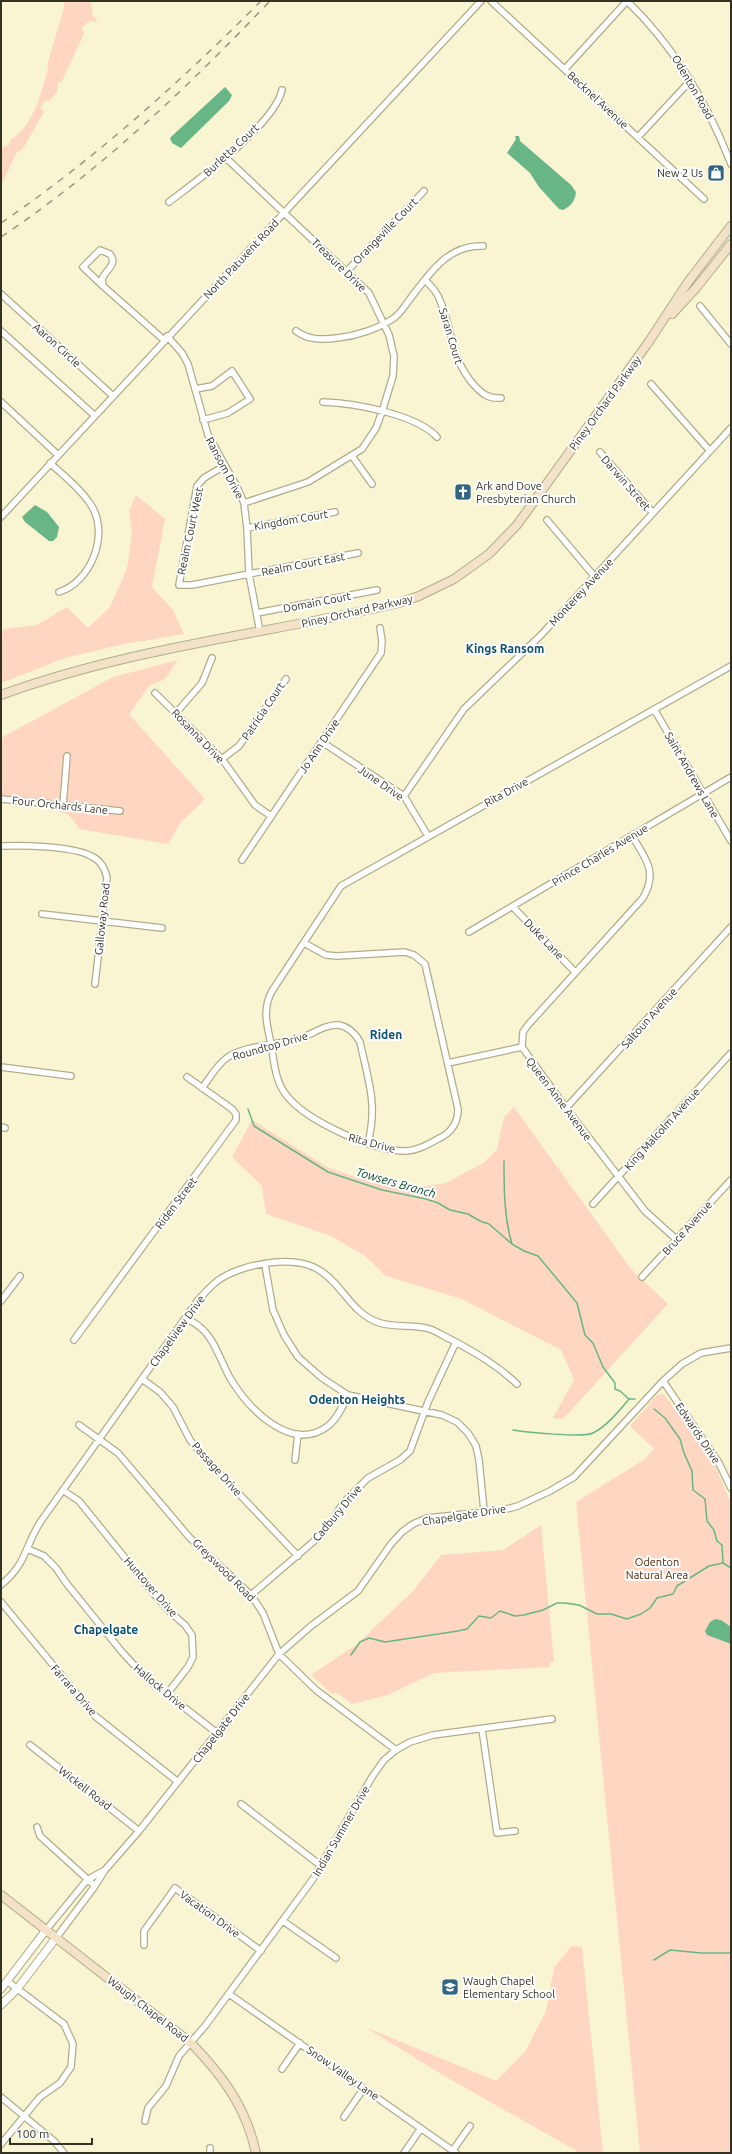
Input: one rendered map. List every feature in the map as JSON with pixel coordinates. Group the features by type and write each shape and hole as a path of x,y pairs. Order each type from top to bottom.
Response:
{"main road":[{"name":"Piney Orchard Parkway","path":"1,696 56,675 109,661 380,608 419,596 454,579 489,554 517,525 659,328 688,282 731,226"},
{"name":"Piney Orchard Parkway","path":"659,328 696,288 731,244"},
{"name":"Waugh Chapel Road","path":"1,1896 191,2043 218,2070 239,2104 248,2126 256,2153"}],"street":[{"name":"North Patuxent Road","path":"1,517 112,395 482,1"},
{"name":"Becknel Avenue","path":"491,1 704,199"},
{"path":"565,69 627,1"},
{"name":"Odenton Road","path":"627,1 669,47 691,80 713,120 731,164"},
{"path":"638,137 691,80"},
{"name":"Burletta Court","path":"169,202 226,158 274,108 282,90"},
{"name":"Treasure Drive","path":"226,158 369,293 384,324 392,346 395,365 382,412 368,441 352,456 308,482 244,502"},
{"name":"Orangeville Court","path":"347,271 424,191"},
{"path":"296,331 308,338 331,339 356,334 384,324 400,313 443,259 465,246 483,246"},
{"name":"Ransom Drive","path":"103,286 102,279 112,266 113,261 110,254 100,250 83,267 103,286 182,353 192,374 208,435 244,502 249,574 260,632"},
{"name":"Saran Court","path":"425,280 435,292 442,304 452,346 461,368 483,394 489,397 501,398"},
{"name":"Aaron Circle","path":"1,294 112,395"},
{"path":"700,306 731,344"},
{"path":"1,332 94,416"},
{"path":"195,389 212,386 232,371 250,399 228,413 203,420"},
{"path":"651,384 710,450"},
{"path":"1,402 58,455"},
{"path":"323,402 354,404 382,412 426,427 437,437"},
{"name":"Monterey Avenue","path":"404,796 464,709 518,659 731,428"},
{"name":"Darwin Street","path":"600,452 653,513"},
{"path":"352,456 372,484"},
{"path":"50,463 83,494 92,505 96,516 98,533 92,563 84,575 69,589 59,592"},
{"name":"Realm Court West","path":"224,466 204,478 197,486 179,585 192,585 249,574"},
{"name":"Kingdom Court","path":"247,528 335,512"},
{"path":"547,520 595,577"},
{"name":"Realm Court East","path":"249,574 358,553"},
{"name":"Domain Court","path":"257,613 377,590"},
{"name":"Jo Ann Drive","path":"242,860 381,653 382,641 380,628"},
{"path":"176,713 202,683 212,658"},
{"name":"Rita Drive","path":"304,943 326,954 337,956 405,952 420,959 428,972 458,1109 458,1119 454,1128 444,1136 418,1149 405,1151 368,1143 330,1129 287,1096 280,1086 265,1018 268,998 340,886 731,666"},
{"name":"Patricia Court","path":"222,759 239,746 286,679"},
{"name":"Rosanna Drive","path":"155,693 222,759 255,806 271,816"},
{"name":"Saint Andrews Lane","path":"654,709 731,842"},
{"name":"June Drive","path":"322,742 404,796 428,836"},
{"path":"63,805 67,756"},
{"name":"Prince Charles Avenue","path":"469,932 731,778"},
{"name":"Four Orchards Lane","path":"1,799 120,811"},
{"name":"Queen Anne Avenue","path":"632,836 646,859 650,871 651,880 648,890 643,898 528,1025 524,1032 522,1046 566,1108 645,1211 676,1240"},
{"name":"Galloway Road","path":"1,846 16,845 82,852 96,859 103,867 107,878 95,984"},
{"name":"Duke Lane","path":"512,907 575,972"},
{"path":"42,914 162,928"},
{"name":"Saltoun Avenue","path":"566,1108 731,927"},
{"name":"Roundtop Drive","path":"202,1088 228,1057 236,1052 297,1039 330,1026 339,1025 356,1034 360,1042 373,1102 372,1125 368,1143"},
{"path":"448,1063 522,1046"},
{"name":"King Malcolm Avenue","path":"593,1204 731,1053"},
{"path":"1,1067 71,1076"},
{"name":"Riden Street","path":"74,1340 236,1120 236,1114 232,1109 187,1077"},
{"name":"Bruce Avenue","path":"642,1277 731,1180"},
{"name":"Chapelview Drive","path":"1,1585 14,1574 28,1549 37,1528 198,1300 220,1279 242,1269 284,1261 304,1263 319,1270 332,1280 358,1312 379,1323 402,1327 430,1329 456,1342 500,1368 517,1384"},
{"path":"265,1265 273,1310 284,1335 298,1357 322,1378 348,1395 442,1415 457,1422 468,1433 476,1446 479,1460 484,1511"},
{"path":"1,1301 20,1276"},
{"path":"186,1318 202,1328 212,1343 231,1380 263,1416 283,1431 298,1434 313,1433 328,1426 339,1412 348,1395"},
{"name":"Cadbury Drive","path":"251,1595 298,1556 329,1525 356,1489 368,1478 400,1460 410,1450 456,1342"},
{"name":"Chapelgate Drive","path":"56,1938 95,1886 105,1870 139,1831 279,1654 310,1626 358,1592 391,1544 402,1532 413,1524 427,1518 518,1506 574,1478 663,1381 682,1364 702,1354 731,1348"},
{"name":"Passage Drive","path":"142,1379 160,1392 173,1407 190,1440 204,1457 298,1556"},
{"name":"Edwards Drive","path":"663,1381 715,1457 731,1488"},
{"name":"Greyswood Road","path":"79,1425 118,1453 190,1538 251,1595 263,1613 279,1654 316,1690 396,1750"},
{"path":"295,1460 298,1434"},
{"name":"Huntover Drive","path":"64,1491 83,1506 160,1601 185,1625 192,1635 193,1657 188,1667 167,1694"},
{"name":"Hallock Drive","path":"28,1549 44,1556 56,1568 67,1584 122,1652 145,1677 217,1733"},
{"name":"Farrara Drive","path":"1,1602 95,1716 178,1782"},
{"name":"Indian Summer Drive","path":"145,2121 148,2108 166,2086 179,2056 229,1994 283,1920 320,1866 372,1777 384,1760 396,1750 410,1742 433,1735 552,1719"},
{"path":"482,1729 497,1833 515,1831"},
{"name":"Wickell Road","path":"30,1745 139,1831"},
{"path":"241,1804 320,1866"},
{"path":"37,1827 40,1836 95,1886"},
{"name":"Chapelgate Drive","path":"46,1930 87,1880 105,1870"},
{"name":"Vacation Drive","path":"144,1945 144,1931 175,1888 261,1951"},
{"path":"283,1920 336,1958"},
{"path":"1,1989 46,1930"},
{"path":"1,2005 16,1989 56,1938"},
{"path":"1,2144 40,2097 60,2083 71,2067 73,2044 64,2024 7,1981"},
{"name":"Snow Valley Lane","path":"229,1994 455,2151"},
{"path":"282,2069 300,2043"},
{"path":"344,2117 364,2088"},
{"path":"1,2097 54,2140 64,2153"},
{"path":"455,2151 470,2126"},
{"path":"404,2153 422,2128"}],"green space":[{"path":"64,1 90,1 92,15 98,22 89,21 82,28 84,34 62,81 58,83 57,92 49,101 45,100 41,107 44,112 22,150 17,152 1,185 1,148 9,145 11,139 25,126 36,108 46,77 48,62 64,8"},
{"path":"136,495 165,519 152,587 173,610 184,634 124,644 65,658 1,683 1,632 4,629 37,625 67,607 88,628 110,607 127,568 132,534 129,511"},
{"path":"178,660 165,679 150,685 129,714 205,799 181,822 168,844 80,829 68,814 1,798 1,738 113,677"},
{"path":"514,1107 631,1269 668,1304 563,1419 553,1418 574,1380 561,1350 462,1299 386,1276 365,1256 329,1235 266,1214 262,1186 232,1157 252,1120 327,1167 369,1182 412,1188 446,1183 485,1162 497,1149 504,1117"},
{"name":"Odenton Natural Area","path":"664,1394 714,1463 731,1503 731,2153 640,2153 576,1502 645,1459 654,1449 630,1426 657,1395"},
{"path":"541,1525 554,1662 550,1662 550,1667 434,1673 388,1695 352,1704 336,1692 332,1694 311,1675 356,1645 413,1591 441,1555 503,1550"},
{"path":"571,1946 582,1947 603,2153 580,2153 443,2075 365,2027 496,2081 525,2052 546,2011 554,1968"}],"shaded area":[{"path":"225,87 232,95 229,101 181,148 172,143 170,138"},
{"path":"515,136 519,136 520,141 571,185 576,192 574,201 568,207 563,210 559,209 539,187 530,173 507,153 516,139"},
{"path":"35,505 47,512 59,527 57,537 53,541 49,541 25,522 22,517"},
{"path":"715,1619 721,1620 731,1627 731,1644 707,1635 705,1631 710,1622"}],"waterway":[{"name":"Towsers Branch","path":"248,1109 254,1126 328,1172 382,1190 426,1199 438,1203 450,1210 468,1214 489,1224 512,1244 524,1251 538,1256 577,1303 585,1335 593,1343 603,1367 615,1383 615,1389 620,1391 629,1399 635,1399"},
{"path":"504,1161 506,1213 512,1244"},
{"path":"513,1430 567,1435 593,1433 608,1422 629,1399"},
{"name":"Towsers Branch","path":"654,1409 665,1418 680,1439 692,1471 693,1490 705,1499 707,1521 714,1530 717,1541 722,1545 723,1563 731,1568"},
{"path":"351,1655 360,1642 369,1638 385,1642 458,1631 467,1629 479,1616 491,1618 500,1611 515,1616 524,1615 543,1610 557,1603 579,1605 597,1614 611,1614 627,1619 641,1614 650,1608 657,1598 673,1594 677,1586 709,1566 723,1563"},
{"path":"654,1960 670,1950 701,1953 731,1953"}],"railway":[{"path":"1,223 104,146 200,61 261,1"},
{"path":"1,237 74,184 108,156 175,96 270,1"}],"place":[{"name":"New 2 Us","path":"716,173"},
{"name":"Ark and Dove Presbyterian Church","path":"463,492"},
{"name":"Waugh Chapel Elementary School","path":"450,1987"}],"district":[{"name":"Kings Ransom","path":"505,649"},
{"name":"Riden","path":"386,1035"},
{"name":"Odenton Heights","path":"357,1400"},
{"name":"Chapelgate","path":"106,1630"}]}
